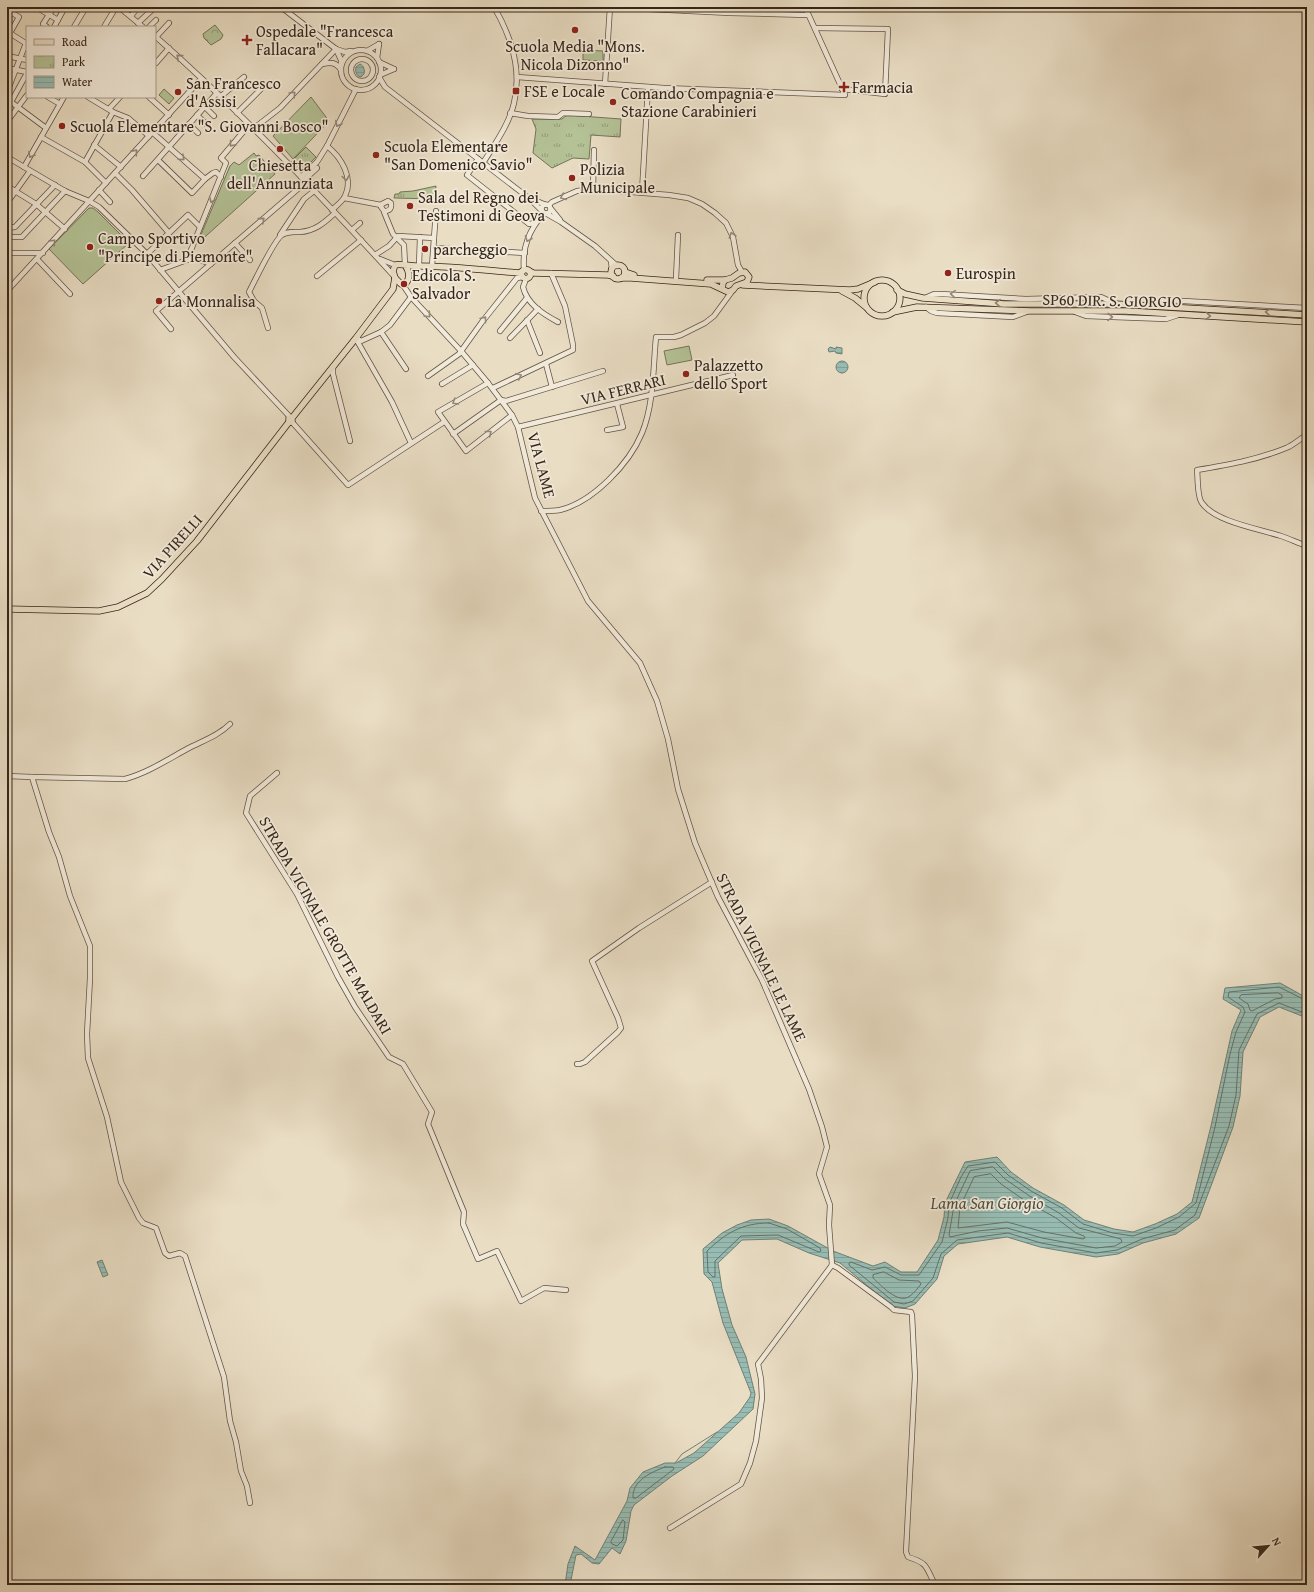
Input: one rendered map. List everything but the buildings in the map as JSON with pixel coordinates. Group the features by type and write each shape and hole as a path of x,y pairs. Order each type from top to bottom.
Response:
{"main road":[{"path":"405,265 409,274 408,280 402,285 394,276 393,271 395,265 400,264 432,266 526,274 612,272 621,266 625,272 631,275 676,279 725,280 742,272 764,286"},
{"path":"409,274 417,266"},
{"path":"612,272 617,279 638,278 711,284 728,292 733,290 736,286 747,282 749,277"},
{"path":"621,278 624,276 625,272"},
{"name":"VIA PIRELLI","path":"393,289 394,276"},
{"path":"723,289 722,285 725,280"},
{"path":"741,285 840,290 858,289 875,282 885,281 894,285 900,299 899,304 893,312 882,316 870,312 855,298 840,290"},
{"path":"866,307 865,292 871,284 875,282"},
{"name":"VIA PIRELLI","path":"7,609 104,611 123,605 147,593 197,541 393,289 402,285"},
{"path":"897,290 911,296 923,298 1004,304 1146,305 1307,315"},
{"name":"SP60 DIR. S. GIORGIO","path":"893,312 917,307 1030,311 1126,311 1307,322"}],"street":[{"path":"36,7 58,20"},
{"path":"46,26 43,24 54,7"},
{"path":"55,26 65,7"},
{"path":"75,26 86,7"},
{"path":"105,26 116,7"},
{"path":"119,7 140,25 155,7"},
{"path":"131,16 138,7"},
{"path":"281,7 336,49 345,52 367,51 379,44 378,60 380,76 385,87"},
{"path":"483,163 504,127 514,104 517,77 509,36 494,7"},
{"path":"605,84 610,7 730,14 808,15"},
{"path":"517,77 648,87 845,95 805,7"},
{"path":"7,10 19,16 8,32 7,50"},
{"path":"150,26 156,20"},
{"path":"156,35 168,23"},
{"path":"815,28 888,29 885,94 842,89"},
{"path":"8,32 26,44 9,87"},
{"path":"156,37 184,61 251,127 352,230 394,276"},
{"path":"156,63 169,48"},
{"path":"187,260 222,177 226,163 220,158 251,127 280,108 336,49"},
{"path":"336,49 341,60 341,68 345,82 356,89 368,89 374,85 380,76 394,69 378,60 367,51"},
{"path":"341,68 346,56 355,51"},
{"path":"7,56 26,60"},
{"path":"361,59 369,62 372,69 370,77 362,81 354,78 351,71 353,63 361,59"},
{"path":"322,64 331,62 341,68"},
{"path":"7,68 26,72"},
{"path":"26,74 9,101 46,128"},
{"path":"143,176 205,107 218,95 244,77"},
{"path":"7,291 201,79"},
{"path":"374,85 385,87 530,198 544,212 595,246 611,261 612,272"},
{"path":"237,113 264,86"},
{"path":"642,192 648,87"},
{"path":"303,180 327,146 356,89"},
{"path":"8,119 26,96"},
{"path":"50,98 60,104"},
{"path":"24,167 63,98"},
{"path":"92,98 111,111 128,118 151,134 169,147 205,179"},
{"path":"85,162 111,111 119,98"},
{"path":"150,98 169,115"},
{"path":"205,107 214,116"},
{"path":"510,113 528,116 558,117 563,113 589,114"},
{"path":"197,115 207,125"},
{"path":"189,124 198,133"},
{"path":"41,137 85,162 106,183"},
{"path":"94,145 121,168"},
{"path":"280,236 288,232 302,232 322,225 344,198 347,183 344,166 340,159 327,146"},
{"path":"593,189 594,150"},
{"path":"7,157 66,191 89,201 99,208 147,254 234,357 348,485 444,422"},
{"path":"478,159 467,175 529,224 535,223"},
{"path":"158,160 192,193 213,173 216,172 222,177"},
{"path":"171,329 156,311 235,243 317,168"},
{"path":"7,203 30,171"},
{"path":"115,173 132,190 169,234"},
{"path":"7,228 14,227 54,184"},
{"path":"7,186 36,204 65,229"},
{"path":"558,322 538,309 527,298 523,287 526,274 524,253 525,244 535,223 544,212 543,207 549,206 552,202 577,191 593,189 642,192 688,198 702,204 726,223 731,232 738,265 742,272"},
{"path":"99,190 110,202"},
{"path":"7,237 22,237 66,191"},
{"path":"268,328 262,308 254,301 249,292 280,236 304,199 314,191"},
{"path":"344,198 381,205 387,201 391,203 390,209 387,212 384,211"},
{"path":"530,198 549,206 561,222"},
{"path":"381,205 396,238 404,245"},
{"path":"544,212 550,212 549,206"},
{"path":"432,266 436,211"},
{"path":"147,254 188,215 200,227"},
{"path":"352,230 360,222"},
{"path":"676,279 678,235"},
{"path":"376,256 389,246 398,236 434,238"},
{"path":"405,236 405,265"},
{"path":"417,266 420,237"},
{"path":"317,276 361,240"},
{"path":"235,243 250,260"},
{"path":"434,248 524,253"},
{"path":"7,253 42,253"},
{"path":"376,256 395,265"},
{"path":"37,259 70,294"},
{"path":"160,270 187,260 200,260 211,264"},
{"path":"493,388 573,350 565,306 551,273"},
{"path":"428,376 459,354 517,278 526,274"},
{"name":"VIA LAME","path":"402,285 411,297 473,364 493,388 512,415 518,427 534,498 588,601 640,662"},
{"path":"723,289 723,302"},
{"path":"541,511 559,510 576,504 608,481 621,466 642,433 651,396 656,337 674,337 687,333 710,320 733,290"},
{"path":"356,338 361,340 381,332 390,325 411,297"},
{"path":"500,331 527,298"},
{"path":"1146,305 1166,300 1307,308"},
{"path":"510,338 538,309"},
{"path":"527,320 540,353"},
{"path":"381,332 406,369"},
{"path":"356,338 392,402 411,443"},
{"path":"442,384 473,364"},
{"path":"546,364 552,387"},
{"path":"333,367 333,374 350,440"},
{"path":"453,434 501,400 506,401 603,371"},
{"name":"VIA FERRARI","path":"518,427 733,375"},
{"path":"488,383 438,412 444,422 466,451 512,415"},
{"path":"607,430 623,427 617,404"},
{"path":"1307,435 1287,448 1267,455 1246,461 1197,470 1200,496 1202,503 1208,509 1222,517 1246,527 1281,536 1307,546"},
{"name":"STRADA VICINALE LE LAME","path":"640,662 657,701 668,739 678,789 686,818 712,882 762,980 809,1089 822,1127 826,1147 819,1174 830,1205 829,1225 832,1265"},
{"path":"7,776 125,779 139,775 211,737 225,729 230,724"},
{"name":"STRADA VICINALE GROTTE MALDARI","path":"277,774 250,796 246,813 298,894 338,977 355,1007 389,1057 403,1064 432,1112 428,1124 464,1212 463,1224 478,1259 497,1251 521,1301 544,1288 566,1290"},
{"path":"32,777 47,826 59,857 70,896 90,946 87,1034 88,1058 107,1117 121,1182 128,1199 139,1218 143,1223 156,1228 165,1253 169,1256 180,1253 185,1256 224,1377 230,1421 250,1503"},
{"path":"577,1064 585,1062 621,1028 618,1018 592,961 639,928 712,882"},
{"path":"670,1528 741,1484 750,1463 756,1441 762,1398 761,1379 758,1364 832,1265 894,1310 911,1312 912,1315 915,1376 906,1552 908,1557 920,1560 924,1563 935,1585"}],"green space":[{"path":"215,25 223,35 221,39 211,45 204,38 203,34"},
{"path":"583,50 603,51 603,61 583,60"},
{"path":"164,89 174,98 169,104 159,95"},
{"path":"311,97 329,121 293,159 273,136"},
{"path":"567,115 621,119 620,137 591,135 589,159 573,158 552,168 533,153 536,129 532,119 562,119"},
{"path":"306,147 316,157 301,172 291,162"},
{"path":"254,153 256,156 259,155 275,174 197,244 230,166 234,162 239,165"},
{"path":"436,186 435,199 394,198 395,194 399,194 400,192"},
{"name":"Campo Sportivo \"Principe di Piemonte\"","path":"89,208 93,208 98,212 129,243 83,284 49,249"},
{"path":"689,346 692,360 667,365 664,351"}],"water":[{"path":"360,64 364,71 364,74 361,77 357,74 356,70 356,67"},
{"path":"830,347 836,349 836,347 842,348 842,354 836,353 835,351 829,352 828,349"},
{"path":"842,361 846,363 848,367 846,371 842,373 838,371 836,367 838,363"},
{"name":"Lama San Giorgio","path":"1280,983 1307,998 1307,1018 1279,1007 1260,1017 1243,1052 1240,1096 1233,1127 1199,1218 1176,1234 1143,1243 1118,1254 1096,1257 1040,1247 1007,1237 958,1244 944,1256 937,1279 915,1304 905,1308 892,1306 840,1263 809,1253 777,1239 742,1240 718,1263 722,1289 732,1325 746,1357 755,1394 753,1409 703,1456 672,1476 634,1505 631,1511 626,1541 620,1554 612,1548 599,1564 592,1563 581,1554 576,1555 570,1585 565,1585 568,1564 575,1546 595,1560 627,1501 630,1488 643,1472 665,1463 676,1463 694,1453 739,1413 750,1397 751,1393 723,1323 712,1282 704,1274 703,1249 722,1233 751,1220 769,1219 788,1226 833,1251 873,1266 885,1262 901,1272 917,1272 938,1240 944,1217 945,1203 965,1162 997,1157 1011,1172 1033,1188 1064,1205 1084,1220 1114,1229 1133,1232 1155,1224 1177,1214 1192,1202 1232,1031 1241,1010 1223,999 1225,988"},
{"path":"102,1260 108,1275 103,1277 97,1262"}],"waterway":[{"path":"675,1463 682,1454 717,1432"}],"place":[{"name":"Scuola Media \"Mons. Nicola Dizonno\"","path":"575,30"},
{"name":"Ospedale \"Francesca Fallacara\"","path":"247,40"},
{"name":"Farmacia","path":"844,87"},
{"name":"FSE e Locale","path":"516,91"},
{"name":"San Francesco d'Assisi","path":"178,92"},
{"name":"Comando Compagnia e Stazione Carabinieri","path":"613,102"},
{"name":"Scuola Elementare \"S. Giovanni Bosco\"","path":"62,126"},
{"name":"Chiesetta dell'Annunziata","path":"280,149"},
{"name":"Scuola Elementare \"San Domenico Savio\"","path":"376,155"},
{"name":"Polizia Municipale","path":"572,178"},
{"name":"Sala del Regno dei Testimoni di Geova","path":"410,206"},
{"name":"Campo Sportivo \"Principe di Piemonte\"","path":"90,247"},
{"name":"parcheggio","path":"425,249"},
{"name":"Eurospin","path":"948,273"},
{"name":"Edicola S. Salvador","path":"404,284"},
{"name":"La Monnalisa","path":"159,301"},
{"name":"Palazzetto dello Sport","path":"686,374"}]}
